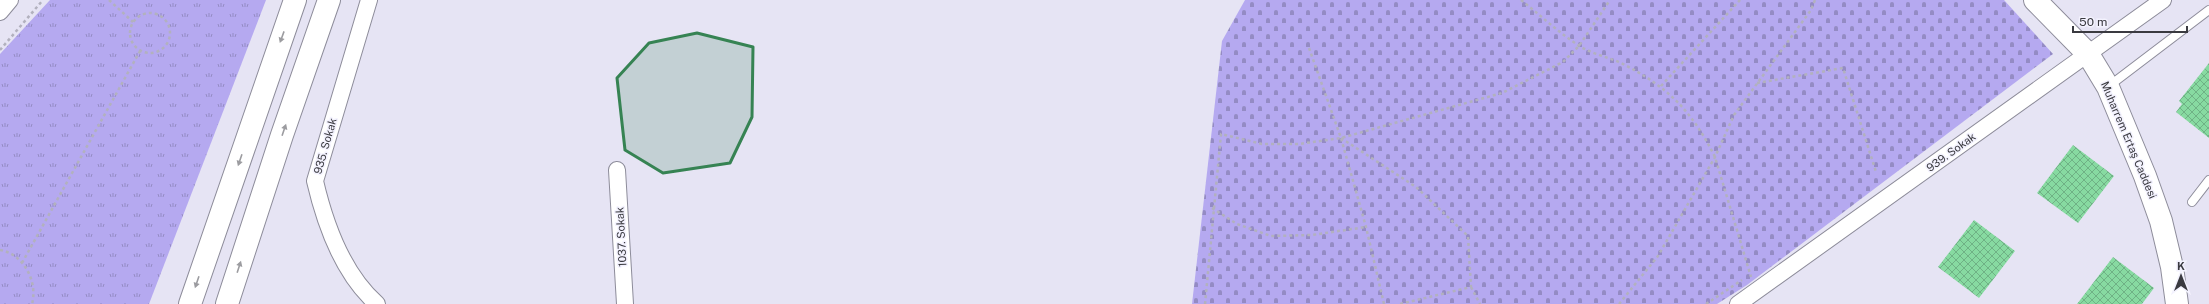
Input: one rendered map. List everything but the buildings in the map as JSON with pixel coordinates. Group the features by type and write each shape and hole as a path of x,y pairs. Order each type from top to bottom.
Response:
{"street":[{"path":"0,12 10,0"},
{"path":"190,304 295,0"},
{"path":"228,304 282,135 329,0"},
{"name":"935. Sokak","path":"369,0 315,181 322,211 348,268 365,293 377,304"},
{"name":"Muharrem Ertaş Caddesi","path":"2035,0 2088,54 2108,87 2145,176 2161,221 2172,267 2177,304"},
{"name":"939. Sokak","path":"1738,304 1758,296 2163,0"},
{"name":"1037. Sokak","path":"618,170 625,304"}],"lane":[{"path":"2108,87 2209,10"},
{"path":"2192,202 2209,180"}],"path":[{"path":"0,50 42,0"},
{"path":"109,0 133,22"},
{"path":"1521,0 1579,46 1622,64 1661,86 1687,110 1706,139 1715,157 1758,296"},
{"path":"1205,304 1212,208 1221,134 1262,144 1299,144 1341,138 1502,93 1563,62 1579,46 1610,0"},
{"path":"1661,86 1740,0"},
{"path":"1619,304 1658,256 1715,157 1734,115 1811,10 1815,0"},
{"path":"144,14 157,14 163,17 170,29 171,35 165,47 153,54 140,51 131,41 130,28 133,22 144,14"},
{"path":"1309,48 1341,138 1366,227 1384,304"},
{"path":"22,263 140,51"},
{"path":"1757,83 1843,68 1876,172"},
{"path":"1341,138 1416,188 1468,236 1471,287 1480,304"},
{"path":"1212,208 1237,224 1270,236 1312,235 1366,227"},
{"path":"0,250 17,257 27,268 33,282 34,296 32,304"},
{"path":"1706,304 1751,275"},
{"path":"1400,304 1471,287"}],"highlighted area":[{"path":"697,33 753,47 752,117 730,163 663,173 625,150 617,78 649,43"}],"green space":[{"path":"50,0 266,0 149,304 0,304 0,54"},
{"path":"1245,0 2004,0 2053,54 1747,285 1717,304 1192,304 1222,41"}]}
